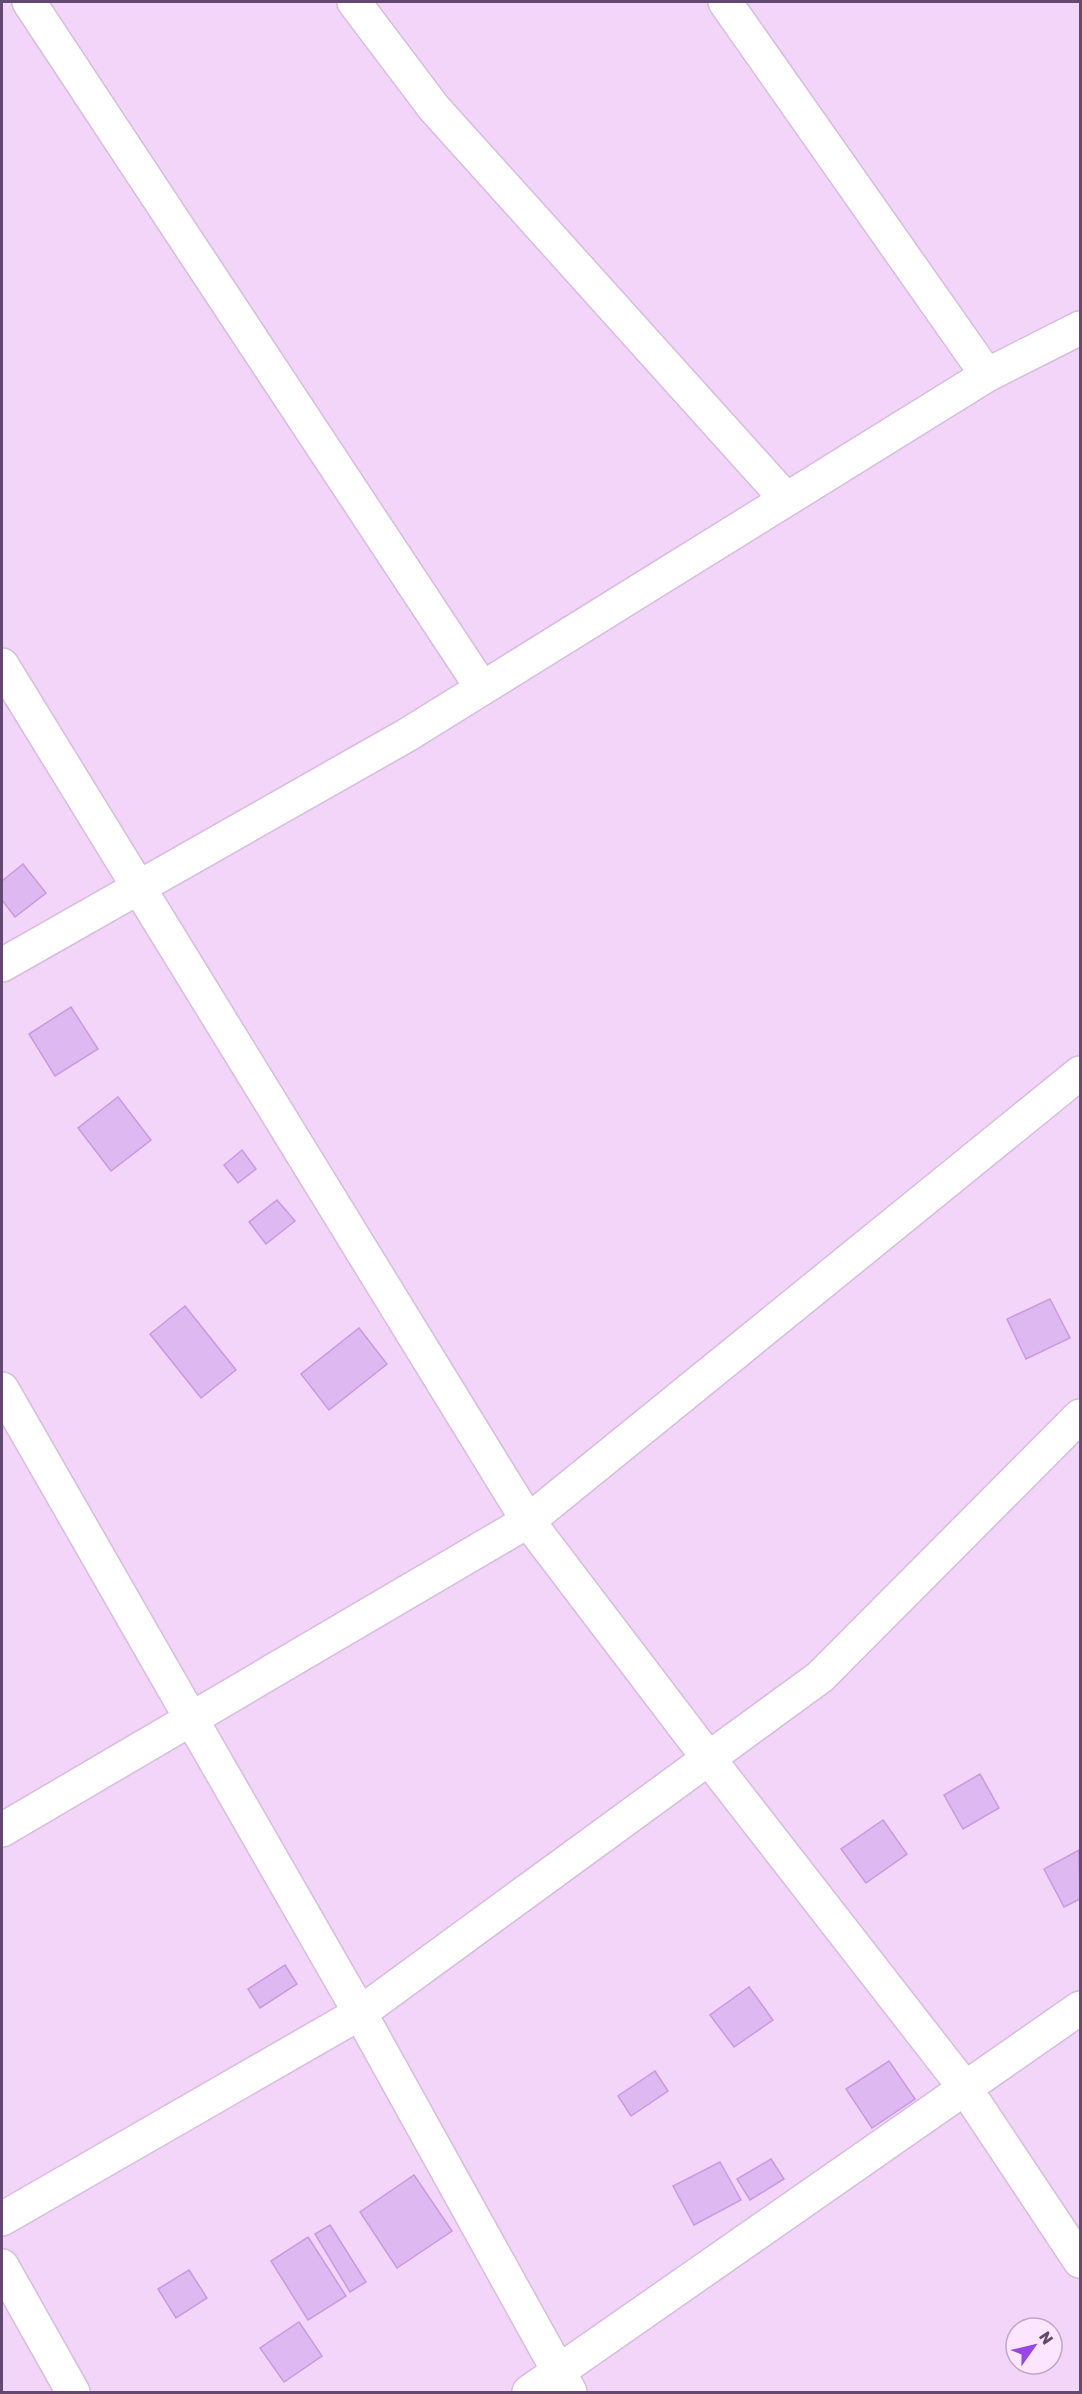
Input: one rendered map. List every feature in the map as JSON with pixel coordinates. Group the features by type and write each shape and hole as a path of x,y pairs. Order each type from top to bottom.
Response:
{"street":[{"path":"29,2 482,688"},
{"path":"354,2 434,108 786,500"},
{"path":"725,2 987,375"},
{"path":"2,965 407,735 987,375 1080,328"},
{"path":"2,665 528,1521 709,1759 965,2088 1080,2261"},
{"path":"2,1830 528,1521 1080,1073"},
{"path":"2,1389 360,2013 563,2383"},
{"path":"2,2219 360,2013 820,1677 1080,1416"},
{"path":"529,2392 563,2383 965,2088 1080,2008"},
{"path":"2,2266 73,2392"}],"shaded area":[{"path":"2,2 1080,2 1080,2392 2,2392"}],"building":[{"path":"23,864 46,893 15,917 2,900 2,881"},
{"path":"71,1007 98,1049 55,1076 29,1034"},
{"path":"118,1097 151,1140 111,1171 78,1128"},
{"path":"242,1150 256,1169 238,1183 224,1165"},
{"path":"277,1200 295,1221 266,1244 249,1222"},
{"path":"1050,1299 1070,1338 1026,1359 1007,1319"},
{"path":"185,1306 236,1370 201,1398 150,1334"},
{"path":"359,1328 387,1364 329,1410 301,1374"},
{"path":"980,1774 999,1808 963,1829 944,1795"},
{"path":"883,1820 907,1854 866,1883 841,1849"},
{"path":"1079,1850 1080,1899 1064,1907 1044,1869"},
{"path":"285,1965 297,1984 260,2008 248,1989"},
{"path":"749,1987 773,2020 734,2047 710,2015"},
{"path":"889,2061 915,2099 872,2128 846,2089"},
{"path":"655,2071 668,2091 631,2116 618,2096"},
{"path":"771,2159 784,2179 750,2200 737,2179"},
{"path":"720,2162 741,2200 694,2225 673,2186"},
{"path":"414,2175 452,2231 397,2268 360,2212"},
{"path":"330,2225 366,2282 350,2292 315,2234"},
{"path":"308,2237 346,2296 308,2320 271,2261"},
{"path":"189,2270 207,2298 176,2318 158,2289"},
{"path":"299,2322 322,2356 284,2382 260,2348"}]}
